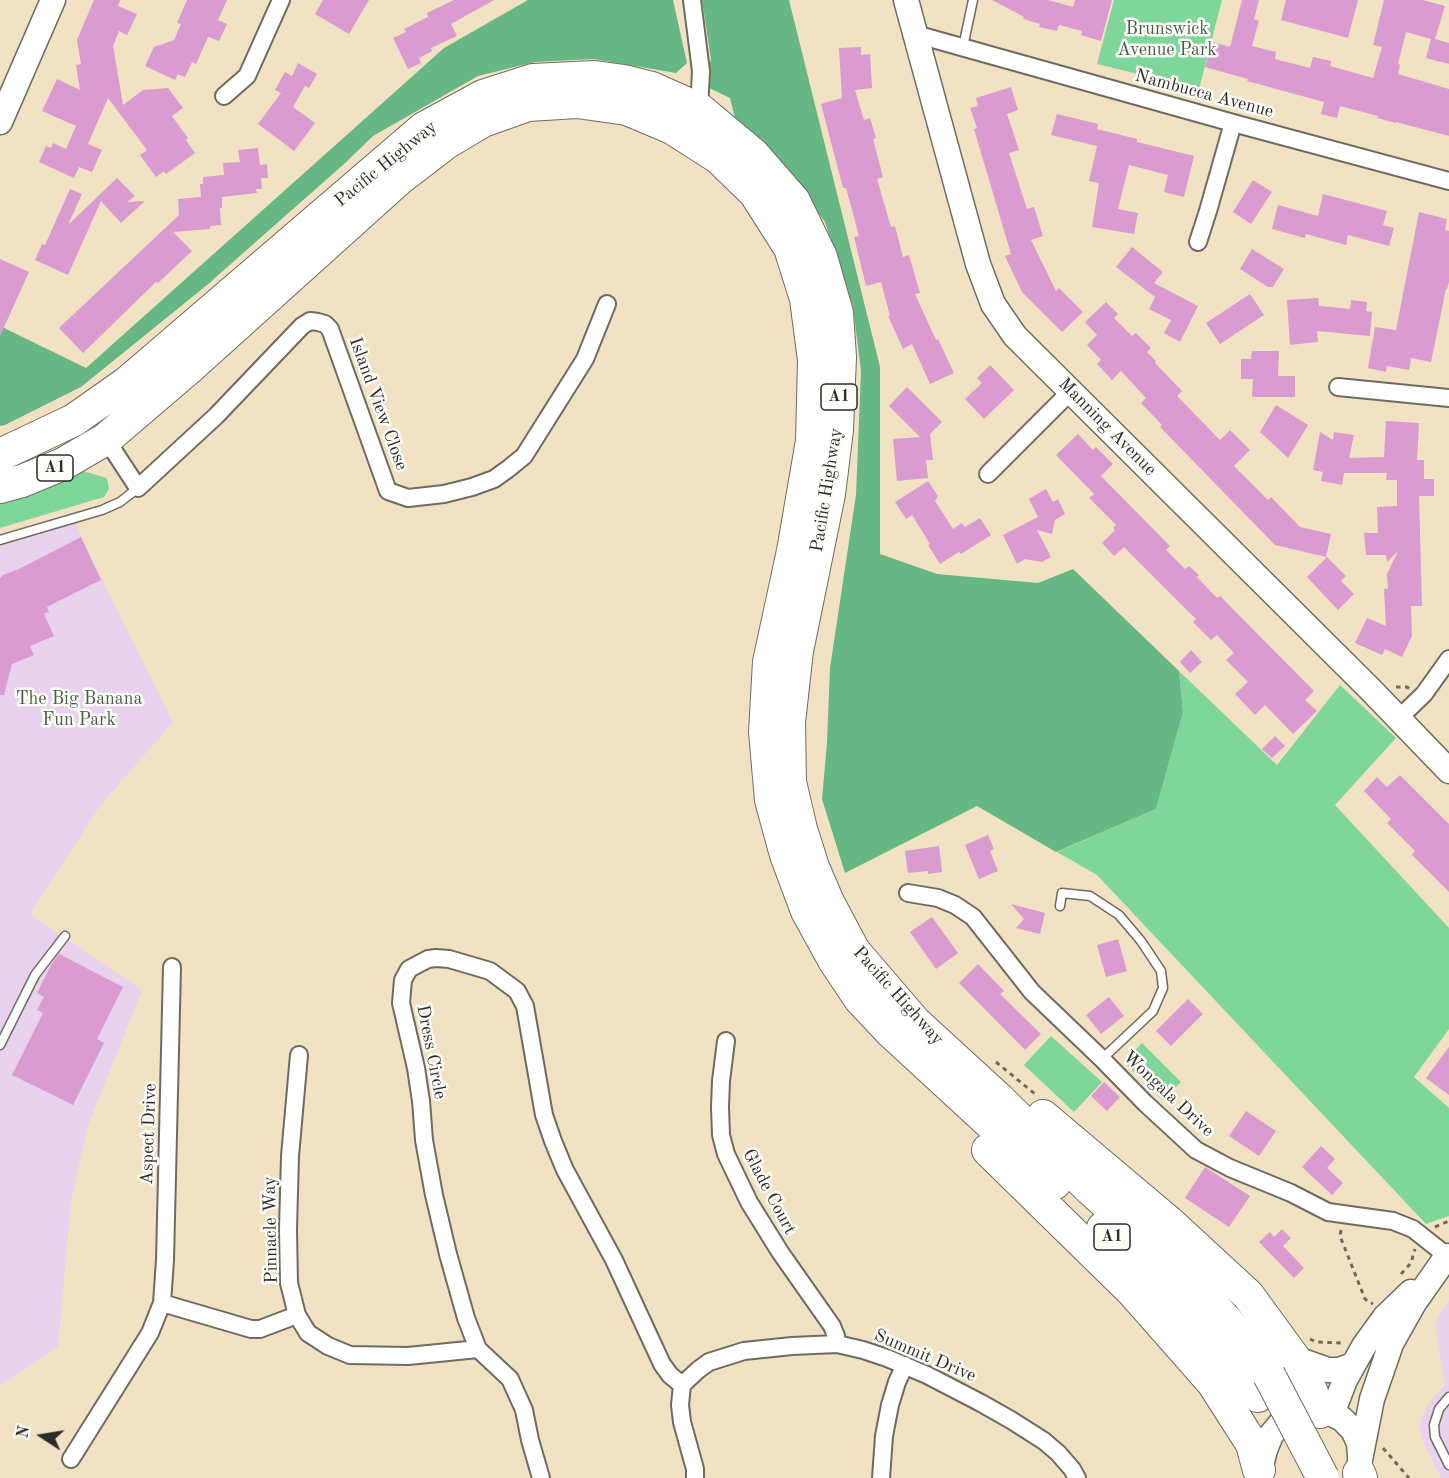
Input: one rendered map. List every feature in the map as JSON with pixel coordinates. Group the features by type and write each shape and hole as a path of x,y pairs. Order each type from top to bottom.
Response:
{"highway":[{"name":"Pacific Highway","path":"0,456 74,420 128,382 424,128 483,96 533,80 595,77 652,88 699,109 753,154 794,201 821,257 837,313 840,357 837,430 829,494 797,651 789,722 790,782 813,867 828,902 854,951 915,1022 999,1099 1091,1190 1185,1275 1227,1321 1282,1367 1323,1478"},
{"name":"Pacific Highway","path":"0,487 22,481 63,464 106,439 189,368 399,179 446,143 483,121 528,105 577,102 627,109 672,128 719,158 755,193 790,248 806,299 814,360 812,441 793,551 769,662 765,732 771,800 786,855 807,911 834,960 860,999 891,1032 1085,1210 1224,1349 1282,1367"},
{"path":"0,456 39,450 78,436 93,434 106,439 111,422 124,406 174,359 192,326"},
{"path":"954,1091 972,1134 1132,1291 1214,1383 1252,1444 1259,1474"},
{"name":"Pacific Highway","path":"1282,1367 1300,1478"},
{"path":"1282,1367 1308,1383 1326,1413"}],"street":[{"path":"0,122 53,0"},
{"path":"224,96 247,76 281,0"},
{"path":"692,0 701,71 699,109"},
{"name":"Manning Avenue","path":"906,0 975,254 993,304 1015,336 1449,771"},
{"name":"Nambucca Avenue","path":"915,34 1449,181"},
{"path":"1198,242 1233,123"},
{"name":"Island View Close","path":"138,488 216,417 302,326 310,321 326,324 330,329 388,491 408,498 427,496 444,494 494,479 524,456 585,359 607,304"},
{"path":"1338,387 1449,398"},
{"path":"988,474 1071,391"},
{"path":"106,439 138,488"},
{"path":"1398,719 1424,694 1449,659"},
{"name":"Wongala Drive","path":"908,893 938,898 955,905 973,917 1032,992 1196,1150 1230,1168 1291,1193 1328,1212 1393,1221 1413,1229 1448,1255"},
{"name":"Dress Circle","path":"541,1478 524,1410 510,1379 478,1349 466,1318 454,1275 434,1195 424,1140 422,1101 401,1003 403,980 409,969 436,958 449,959 490,971 517,992 525,1006 544,1115 561,1161 614,1260 662,1364 682,1385"},
{"name":"Aspect Drive","path":"71,1459 150,1333 162,1303 172,967"},
{"name":"Glade Court","path":"726,1041 720,1107 721,1135 726,1154 749,1202 767,1232 832,1326 837,1344"},
{"name":"Pinnacle Way","path":"299,1055 290,1156 289,1283 297,1315 308,1334 328,1347 350,1355 408,1356 478,1349"},
{"path":"1326,1413 1364,1346 1385,1317 1448,1255"},
{"path":"1359,1472 1372,1399 1391,1344 1413,1303 1448,1255"},
{"path":"162,1303 251,1329 260,1329 297,1315"},
{"name":"Summit Drive","path":"682,1385 708,1362 744,1351 837,1344 863,1350 904,1365 981,1402 1044,1441 1058,1453 1077,1478"},
{"path":"880,1478 890,1405 904,1365"},
{"path":"1282,1367 1339,1370 1353,1365"},
{"path":"682,1385 680,1405 682,1422 695,1469 695,1478"},
{"path":"1259,1474 1271,1435 1280,1424 1294,1415 1307,1412 1326,1413 1342,1419 1353,1430 1359,1443 1359,1472"}],"lane":[{"path":"963,47 973,0"},
{"path":"0,540 102,510 120,502 138,488"},
{"path":"1060,906 1062,893 1090,896 1119,915 1161,970 1163,988 1153,1011 1102,1059"},
{"path":"0,1045 35,975 65,936"},
{"path":"1449,1397 1439,1409 1434,1425 1435,1437 1449,1465"}],"path":[{"path":"1388,688 1407,687 1410,689"},
{"path":"992,1059 1036,1095"},
{"path":"1345,1215 1340,1236 1365,1299 1375,1305 1370,1312"},
{"path":"1430,1230 1449,1221"},
{"path":"1282,1367 1316,1342 1343,1344 1350,1340"},
{"path":"1378,1443 1409,1478"}],"shaded area":[{"name":"The Big Banana Fun Park","path":"76,523 173,722 99,807 30,914 142,990 88,1125 71,1202 58,1347 0,1386 0,546"},
{"path":"1449,1301 1449,1478 1441,1478 1419,1429 1422,1416 1431,1400 1445,1385 1435,1323"}],"green space":[{"path":"528,0 673,0 687,63 676,73 594,59 535,62 478,76 373,136 207,285 81,387 0,426 0,326 86,368 444,48"},
{"path":"702,0 789,0 880,367 880,554 937,574 1038,583 1073,569 1179,671 1183,712 1156,809 1056,852 977,806 845,873 822,799 830,668 856,495 861,371 853,307 825,222 779,160 735,118 730,98 705,86 711,59"},
{"name":"Brunswick Avenue Park","path":"1114,0 1222,0 1199,89 1097,64"},
{"path":"72,468 107,478 109,489 104,497 0,528 0,502"},
{"path":"1179,671 1277,765 1340,685 1396,738 1335,805 1449,928 1449,1029 1414,1077 1449,1108 1449,1216 1426,1224 1097,875 1057,852 1156,809 1183,712"},
{"path":"1051,1036 1102,1082 1074,1112 1024,1065"},
{"path":"1142,1043 1181,1082 1163,1100 1124,1062"}],"building":[{"path":"94,0 120,0 118,6 137,14 127,35 119,31 113,46 123,105 143,90 168,88 183,108 172,116 188,138 186,140 195,153 166,174 164,171 156,177 140,155 147,150 108,98 88,144 102,150 92,172 79,167 74,178 39,162 46,146 51,148 53,143 66,149 76,126 42,111 57,79 80,90 76,65 81,64 77,40"},
{"path":"187,0 227,0 218,20 227,24 219,41 208,37 196,64 192,62 185,77 178,74 175,80 145,66 154,47 174,40 181,24 177,23"},
{"path":"323,0 369,0 349,34 315,14"},
{"path":"454,0 494,0 451,24 457,36 431,48 432,51 419,58 421,63 408,69 393,38 406,32 404,29 428,17 427,13"},
{"path":"992,0 1048,0 1073,7 1075,0 1112,0 1101,41 1081,35 1082,31 1059,25 1057,31 1039,27 1040,24 1023,19 1024,17"},
{"path":"1242,0 1259,0 1254,19 1259,21 1252,46 1276,52 1275,59 1310,68 1313,57 1331,61 1330,66 1373,78 1382,47 1373,45 1384,0 1423,0 1445,6 1435,39 1449,43 1449,64 1426,58 1431,39 1406,32 1398,64 1400,65 1398,74 1449,89 1449,136 1340,106 1337,118 1321,114 1324,102 1205,67 1212,42 1230,47"},
{"path":"1286,0 1358,0 1348,38 1281,20"},
{"path":"861,47 861,55 870,54 872,88 855,90 864,120 870,118 876,138 873,139 883,177 877,179 891,227 895,226 903,257 909,255 920,293 915,294 954,373 930,384 912,344 903,349 888,316 890,316 881,282 866,286 854,237 859,236 846,188 843,188 821,104 842,98 839,48"},
{"path":"298,63 317,74 309,88 305,86 293,107 315,123 294,151 258,124 281,93 275,90 285,72 292,76"},
{"path":"1011,87 1018,110 1007,114 1019,150 1009,153 1027,209 1034,207 1043,236 1031,240 1056,291 1059,288 1083,312 1062,332 1022,292 1005,256 1011,254 974,129 977,128 970,108 978,106 976,98"},
{"path":"1057,114 1098,124 1097,129 1137,139 1137,142 1194,156 1184,197 1164,192 1168,175 1129,165 1118,209 1138,213 1134,234 1092,227 1099,183 1089,181 1097,146 1051,135"},
{"path":"258,148 260,165 267,164 268,178 261,178 262,189 256,189 257,193 222,197 221,225 210,226 210,229 173,232 192,251 158,283 156,282 83,353 59,328 179,215 178,199 201,197 200,184 203,184 203,177 224,175 223,163 240,162 238,150"},
{"path":"117,178 135,196 127,202 145,201 121,223 101,201 68,275 35,260 42,244 45,245 70,189 82,194 68,225"},
{"path":"1253,180 1272,192 1251,224 1233,212"},
{"path":"1323,194 1387,211 1383,225 1394,228 1389,246 1348,235 1346,245 1306,234 1305,238 1272,229 1278,205 1318,216"},
{"path":"1419,212 1447,219 1445,230 1449,231 1449,282 1431,362 1411,358 1409,370 1387,366 1386,372 1368,368 1375,327 1396,330"},
{"path":"1132,247 1163,272 1154,283 1198,306 1180,342 1164,333 1171,320 1149,309 1155,297 1116,267"},
{"path":"1252,249 1284,269 1273,287 1268,287 1240,269"},
{"path":"0,259 29,272 0,336"},
{"path":"1250,294 1264,315 1220,344 1206,323"},
{"path":"1318,298 1319,306 1350,309 1351,300 1367,302 1366,311 1372,312 1370,336 1317,331 1318,342 1290,345 1287,300"},
{"path":"1106,302 1118,314 1114,318 1132,336 1136,333 1151,348 1147,352 1182,391 1177,396 1220,440 1230,430 1250,450 1234,466 1268,500 1271,497 1300,527 1331,534 1326,557 1275,545 1160,427 1162,425 1141,403 1146,398 1121,371 1112,380 1097,364 1101,360 1087,345 1097,335 1085,322"},
{"path":"1252,351 1279,351 1278,376 1295,376 1295,397 1252,397 1253,379 1241,379 1241,359 1251,359"},
{"path":"990,365 1014,390 984,419 965,399 982,383 977,378"},
{"path":"907,387 942,422 930,434 933,460 926,460 928,478 897,481 893,439 920,437 889,406"},
{"path":"1276,405 1308,425 1288,458 1260,432"},
{"path":"1386,421 1419,423 1417,460 1424,460 1424,479 1434,479 1434,496 1419,496 1422,606 1411,606 1412,636 1402,657 1385,649 1382,655 1355,643 1367,618 1386,626 1384,589 1388,589 1387,574 1398,551 1387,562 1386,555 1366,555 1364,533 1378,533 1377,507 1397,506 1397,480 1386,480 1387,473 1344,473 1342,485 1321,481 1323,472 1313,470 1320,432 1333,440 1334,432 1354,435 1349,458 1384,457"},
{"path":"1078,434 1093,450 1096,447 1113,464 1101,476 1170,546 1166,550 1185,569 1189,566 1199,575 1197,577 1217,598 1220,596 1314,691 1305,700 1317,711 1293,734 1265,705 1255,715 1235,694 1248,682 1226,660 1234,653 1217,635 1211,640 1193,622 1196,619 1124,547 1114,556 1102,543 1115,530 1113,528 1116,525 1089,498 1094,494 1056,455"},
{"path":"928,481 938,496 935,501 953,529 962,523 965,527 980,518 991,535 940,564 912,515 906,519 895,502"},
{"path":"1046,489 1053,502 1058,499 1065,514 1055,520 1052,534 1037,530 1051,557 1042,562 1025,559 1017,564 1003,535 1038,517 1029,499"},
{"path":"81,537 101,580 47,607 49,612 44,614 54,636 30,646 34,655 12,664 4,695 0,695 0,578"},
{"path":"1327,557 1346,576 1341,581 1354,594 1338,610 1307,577"},
{"path":"1191,650 1202,662 1190,673 1180,662"},
{"path":"1275,736 1285,746 1272,758 1262,749"},
{"path":"1400,775 1449,824 1449,892 1412,855 1415,851 1387,823 1391,819 1364,791 1377,777 1387,787"},
{"path":"988,835 994,849 990,851 998,871 979,879 965,845"},
{"path":"939,846 942,872 908,873 905,851"},
{"path":"1011,904 1045,913 1040,934 1016,928 1024,919"},
{"path":"932,917 958,953 936,969 910,932"},
{"path":"1118,939 1127,971 1106,977 1097,945"},
{"path":"59,954 123,987 97,1039 104,1043 73,1105 12,1075 43,1013 37,1010 44,997 37,993"},
{"path":"978,964 1004,991 1000,994 1041,1034 1025,1050 959,983"},
{"path":"1109,997 1124,1016 1101,1034 1086,1015"},
{"path":"1188,999 1203,1014 1171,1046 1156,1031"},
{"path":"1449,1047 1449,1095 1426,1078"},
{"path":"1104,1082 1120,1097 1107,1111 1091,1096"},
{"path":"1246,1111 1276,1131 1259,1156 1229,1136"},
{"path":"1321,1146 1335,1159 1327,1168 1343,1183 1332,1195 1302,1167"},
{"path":"1205,1167 1250,1196 1229,1227 1185,1198"},
{"path":"1282,1229 1291,1238 1283,1246 1304,1268 1294,1278 1259,1242 1270,1232 1274,1237"}]}
